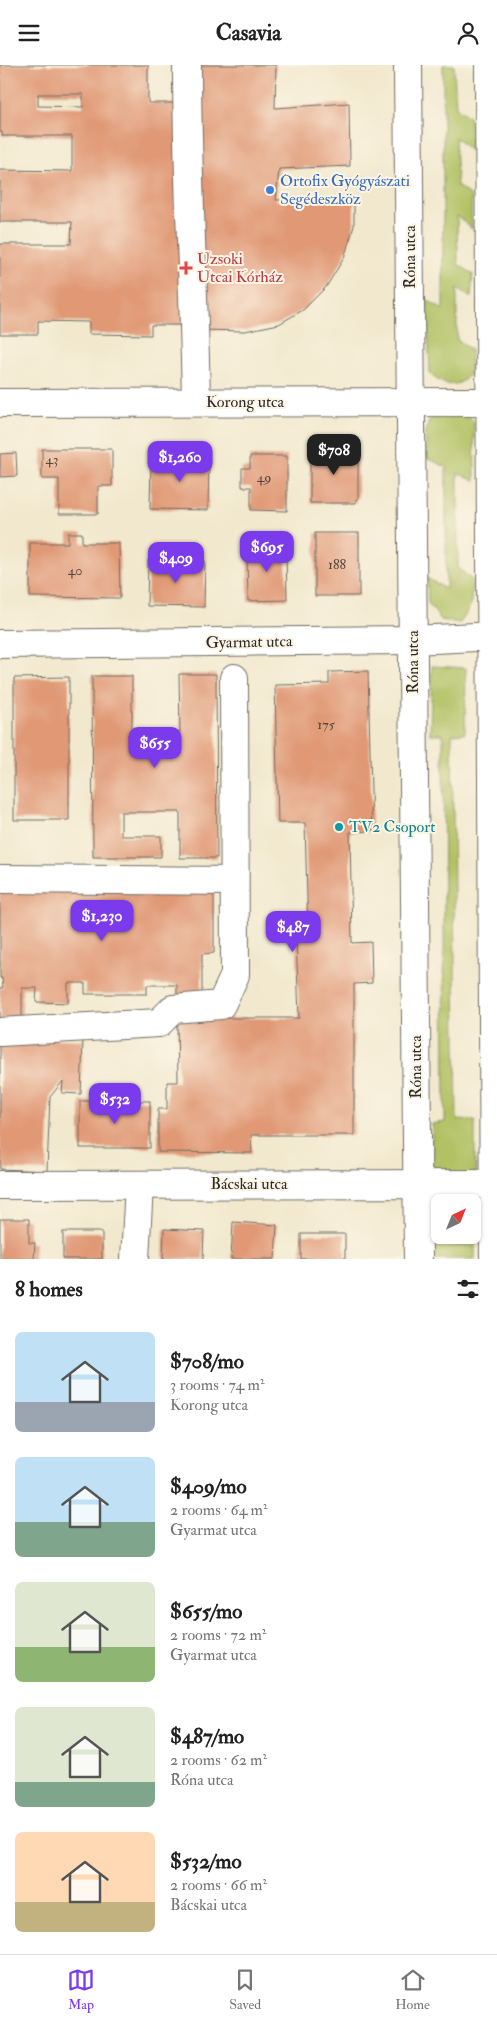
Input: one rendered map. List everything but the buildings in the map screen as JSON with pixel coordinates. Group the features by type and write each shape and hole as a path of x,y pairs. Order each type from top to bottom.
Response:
{"street":[{"path":"187,65 187,136 196,402"},
{"name":"Róna utca","path":"408,65 418,1259"},
{"path":"489,65 490,402 494,636 494,1259"},
{"name":"Korong utca","path":"0,403 490,402"},
{"name":"Gyarmat utca","path":"0,644 413,640 494,636"},
{"path":"0,1032 158,1023 173,1009 221,1005 235,975 234,678"},
{"path":"0,879 234,881"},
{"name":"Bácskai utca","path":"0,1185 495,1184"},
{"path":"136,1259 139,1185"}],"green space":[{"path":"443,65 454,65 456,107 470,118 470,151 455,137 457,186 471,196 472,229 457,216 458,264 473,274 471,298 457,288 457,340 471,350 470,374 460,382 450,385 430,374 427,300 443,310"},
{"path":"465,411 474,422 475,481 458,473 458,568 472,580 471,603 460,623 441,620 428,603 427,578 446,589 446,467 426,458 426,440 427,427 432,417 443,412"},
{"path":"432,666 466,668 465,733 452,734 457,1120 475,1121 475,1194 431,1194 432,1124 445,1122 443,734 430,734"},
{"path":"431,1244 475,1244 475,1259 431,1259"}],"place":[{"name":"Ortofix Gyógyászati Segédeszköz","path":"270,190"},
{"name":"Uzsoki Utcai Kórház","path":"186,268"},
{"name":"TV2 Csoport","path":"339,827"}]}
